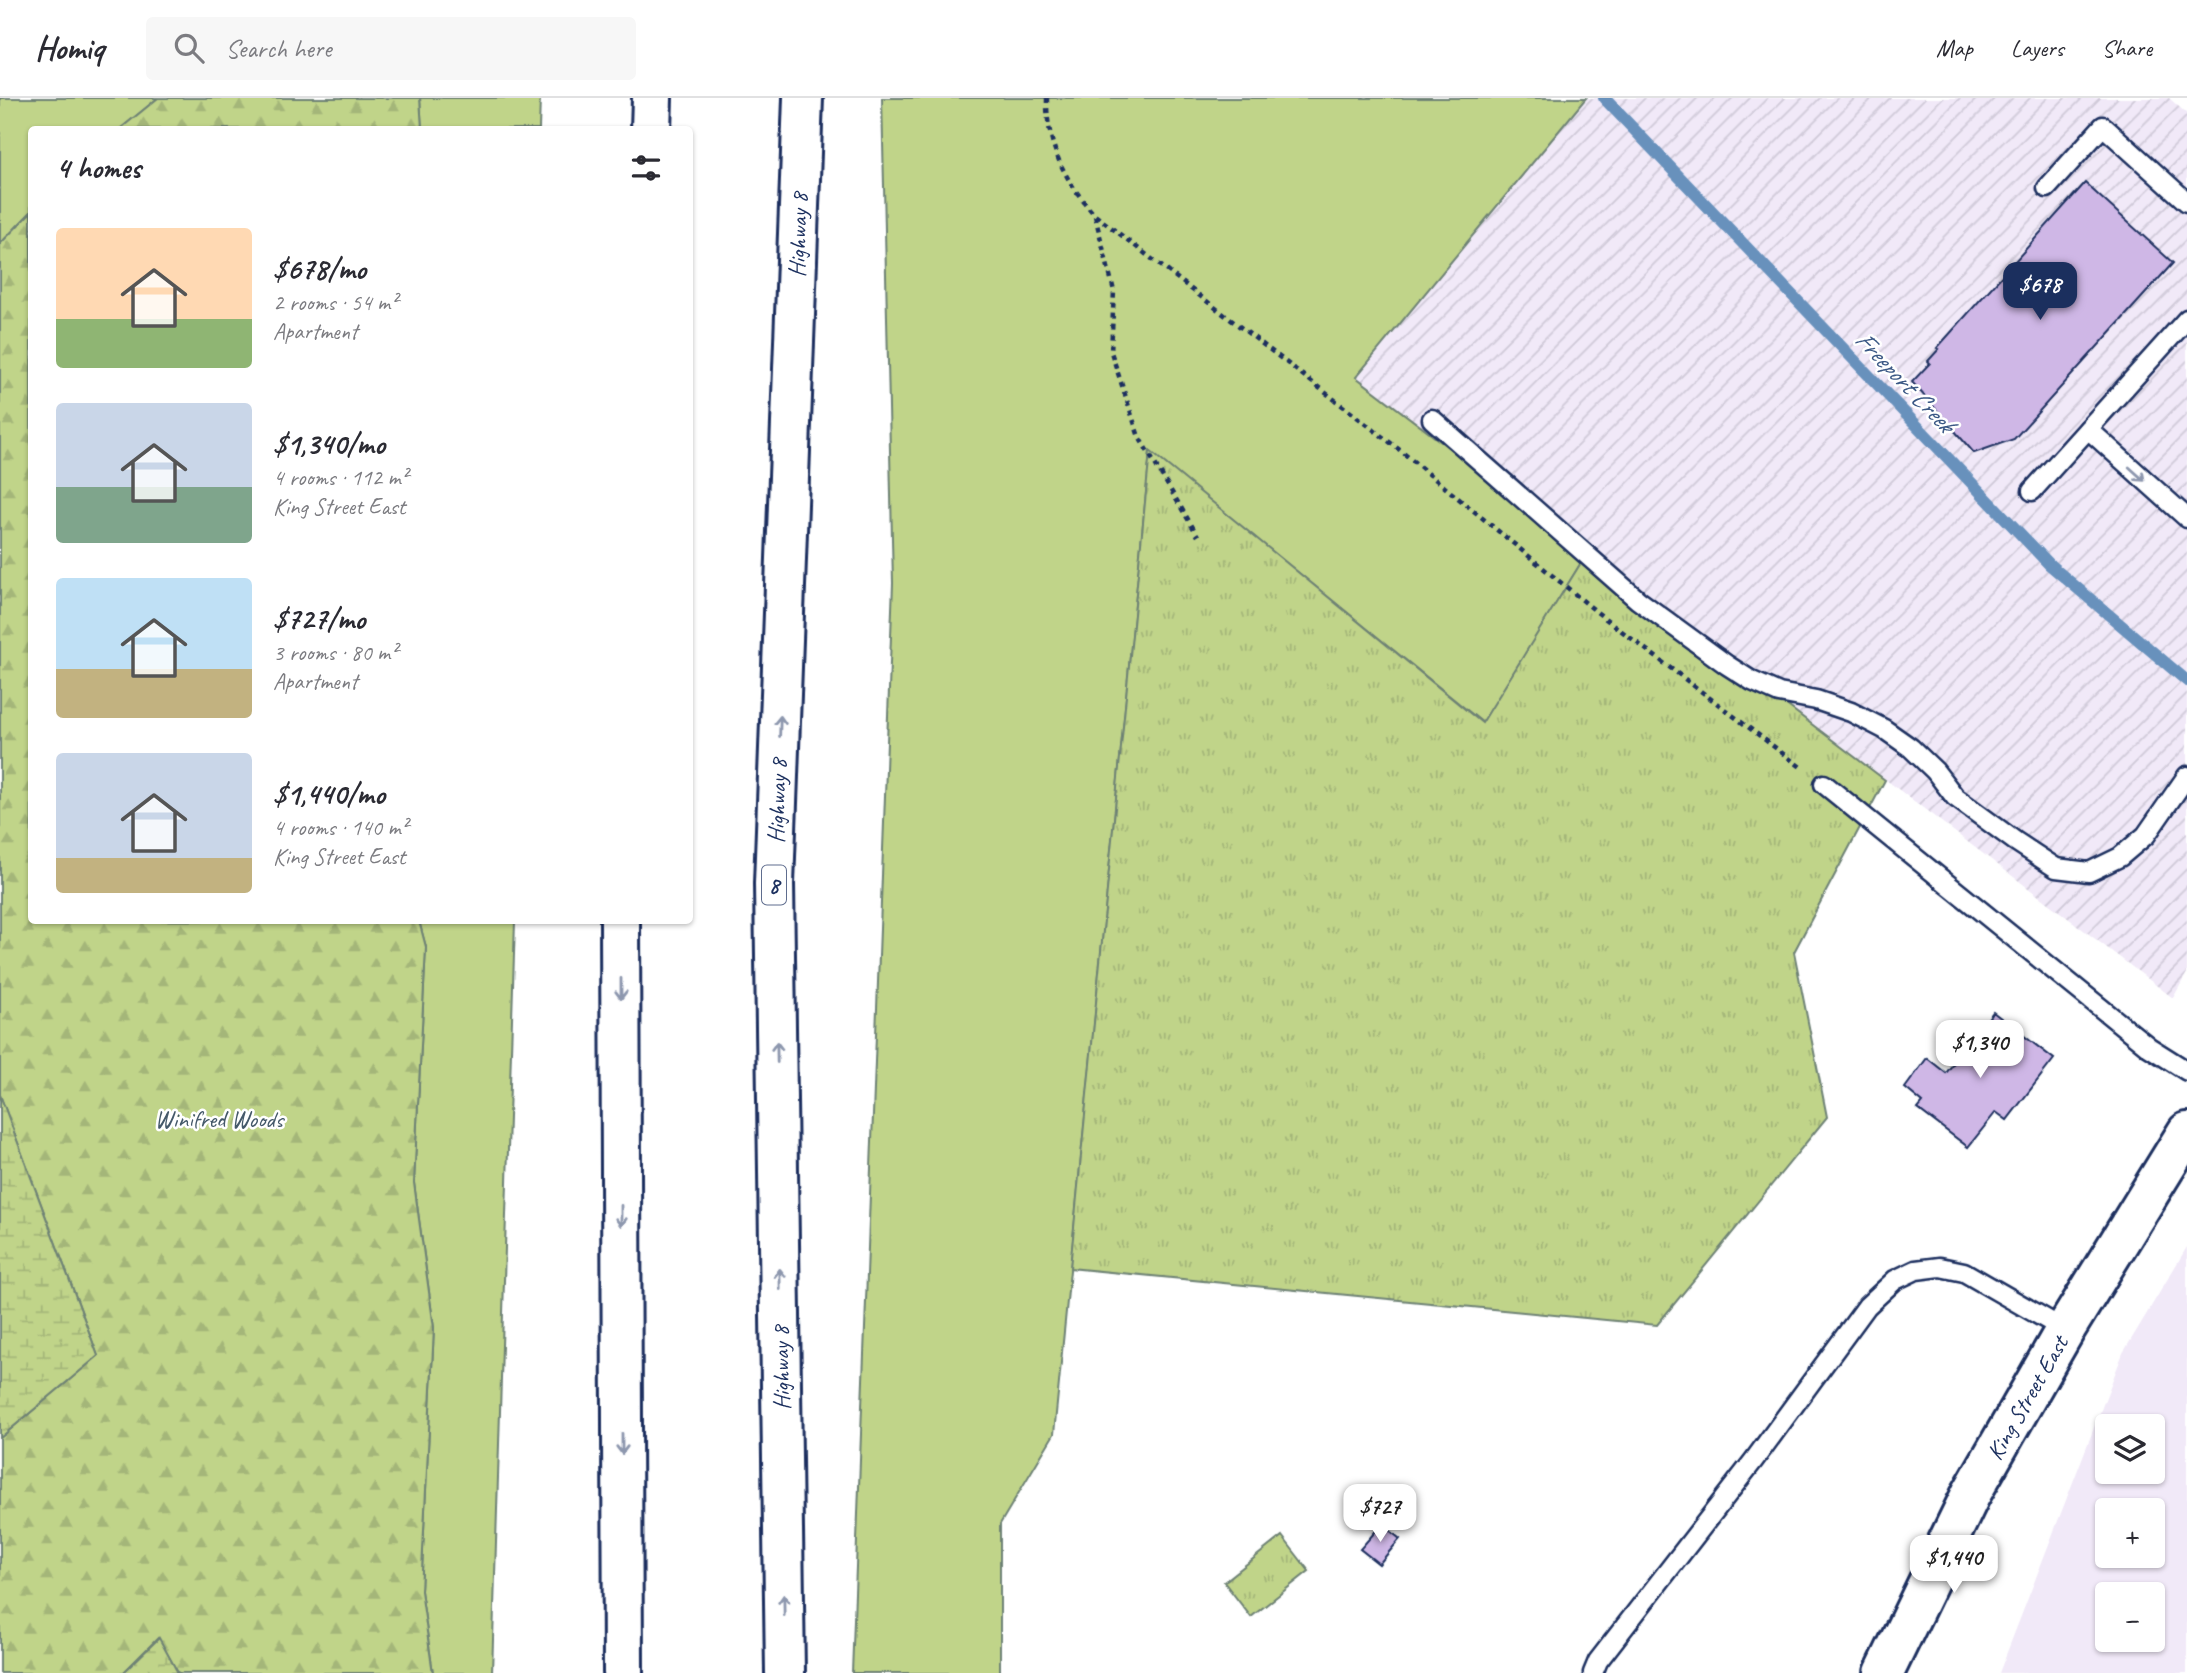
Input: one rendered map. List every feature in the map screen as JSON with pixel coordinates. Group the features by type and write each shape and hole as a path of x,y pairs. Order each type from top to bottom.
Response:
{"main road":[{"path":"651,126 652,98"},
{"name":"Highway 8","path":"785,1673 774,884 803,98"},
{"path":"620,924 623,1673"},
{"name":"King Street East","path":"1884,1673 1971,1494 2065,1330 2187,1132"}],"lane":[{"path":"2047,188 2103,126 2187,202"},
{"path":"2032,491 2187,319"},
{"path":"1432,419 1638,600 1727,666 1779,693 1816,699 1851,712 1884,729 1911,748 1935,771 1955,797 2056,868 2089,872 2120,857 2146,835 2187,776"},
{"path":"2088,429 2187,519"},
{"path":"1824,784 2149,1047 2187,1071"},
{"path":"1593,1673 1598,1661 1754,1461 1867,1306 1895,1280 1916,1270 1940,1267 1964,1272 2065,1330"}],"path":[{"path":"1047,98 1052,144 1061,169 1076,193 1095,215 1396,447 1598,613 1824,784"},
{"path":"1095,215 1114,291 1111,352 1139,437 1198,536"}],"shaded area":[{"path":"1586,98 2169,98 2187,114 2187,973 2173,998 1356,377"},
{"path":"2187,1247 2187,1673 1999,1673 2095,1425 2095,1484 2165,1484 2165,1414 2099,1414 2123,1353"}],"green space":[{"path":"0,98 158,98 124,126 28,126 28,215 0,244"},
{"path":"158,98 420,98 422,126 124,126"},
{"path":"420,98 540,98 539,126 422,126"},
{"path":"882,98 1586,98 1356,377 1587,553 1483,723 1150,452 1054,1434 1000,1524 1000,1673 852,1673 893,583"},
{"name":"Winifred Woods","path":"28,215 28,924 420,924 426,947 414,1183 434,1328 421,1591 433,1673 178,1673 158,1638 123,1673 0,1673 0,1438 98,1356 0,1095 0,244"},
{"path":"1150,451 1482,723 1587,553 1885,780 1794,952 1827,1117 1657,1325 1070,1268"},
{"path":"420,924 515,924 492,1673 433,1673 421,1591 434,1328 414,1183 426,947"},
{"path":"0,1095 98,1356 0,1438"},
{"path":"1282,1536 1309,1571 1251,1617 1224,1582"},
{"path":"159,1638 178,1673 123,1673"}],"building":[{"path":"2085,183 2173,263 2014,439 1974,453 1912,382 1930,363 1928,361 1939,349 1937,348"},
{"path":"1993,1012 2054,1059 2007,1120 1996,1112 1968,1147 1918,1109 1923,1103 1905,1088 1927,1058 1946,1073"},
{"path":"1382,1524 1400,1539 1379,1564 1360,1549"}],"waterway":[{"name":"Freeport Creek","path":"1604,98 2050,565 2187,681"}]}
